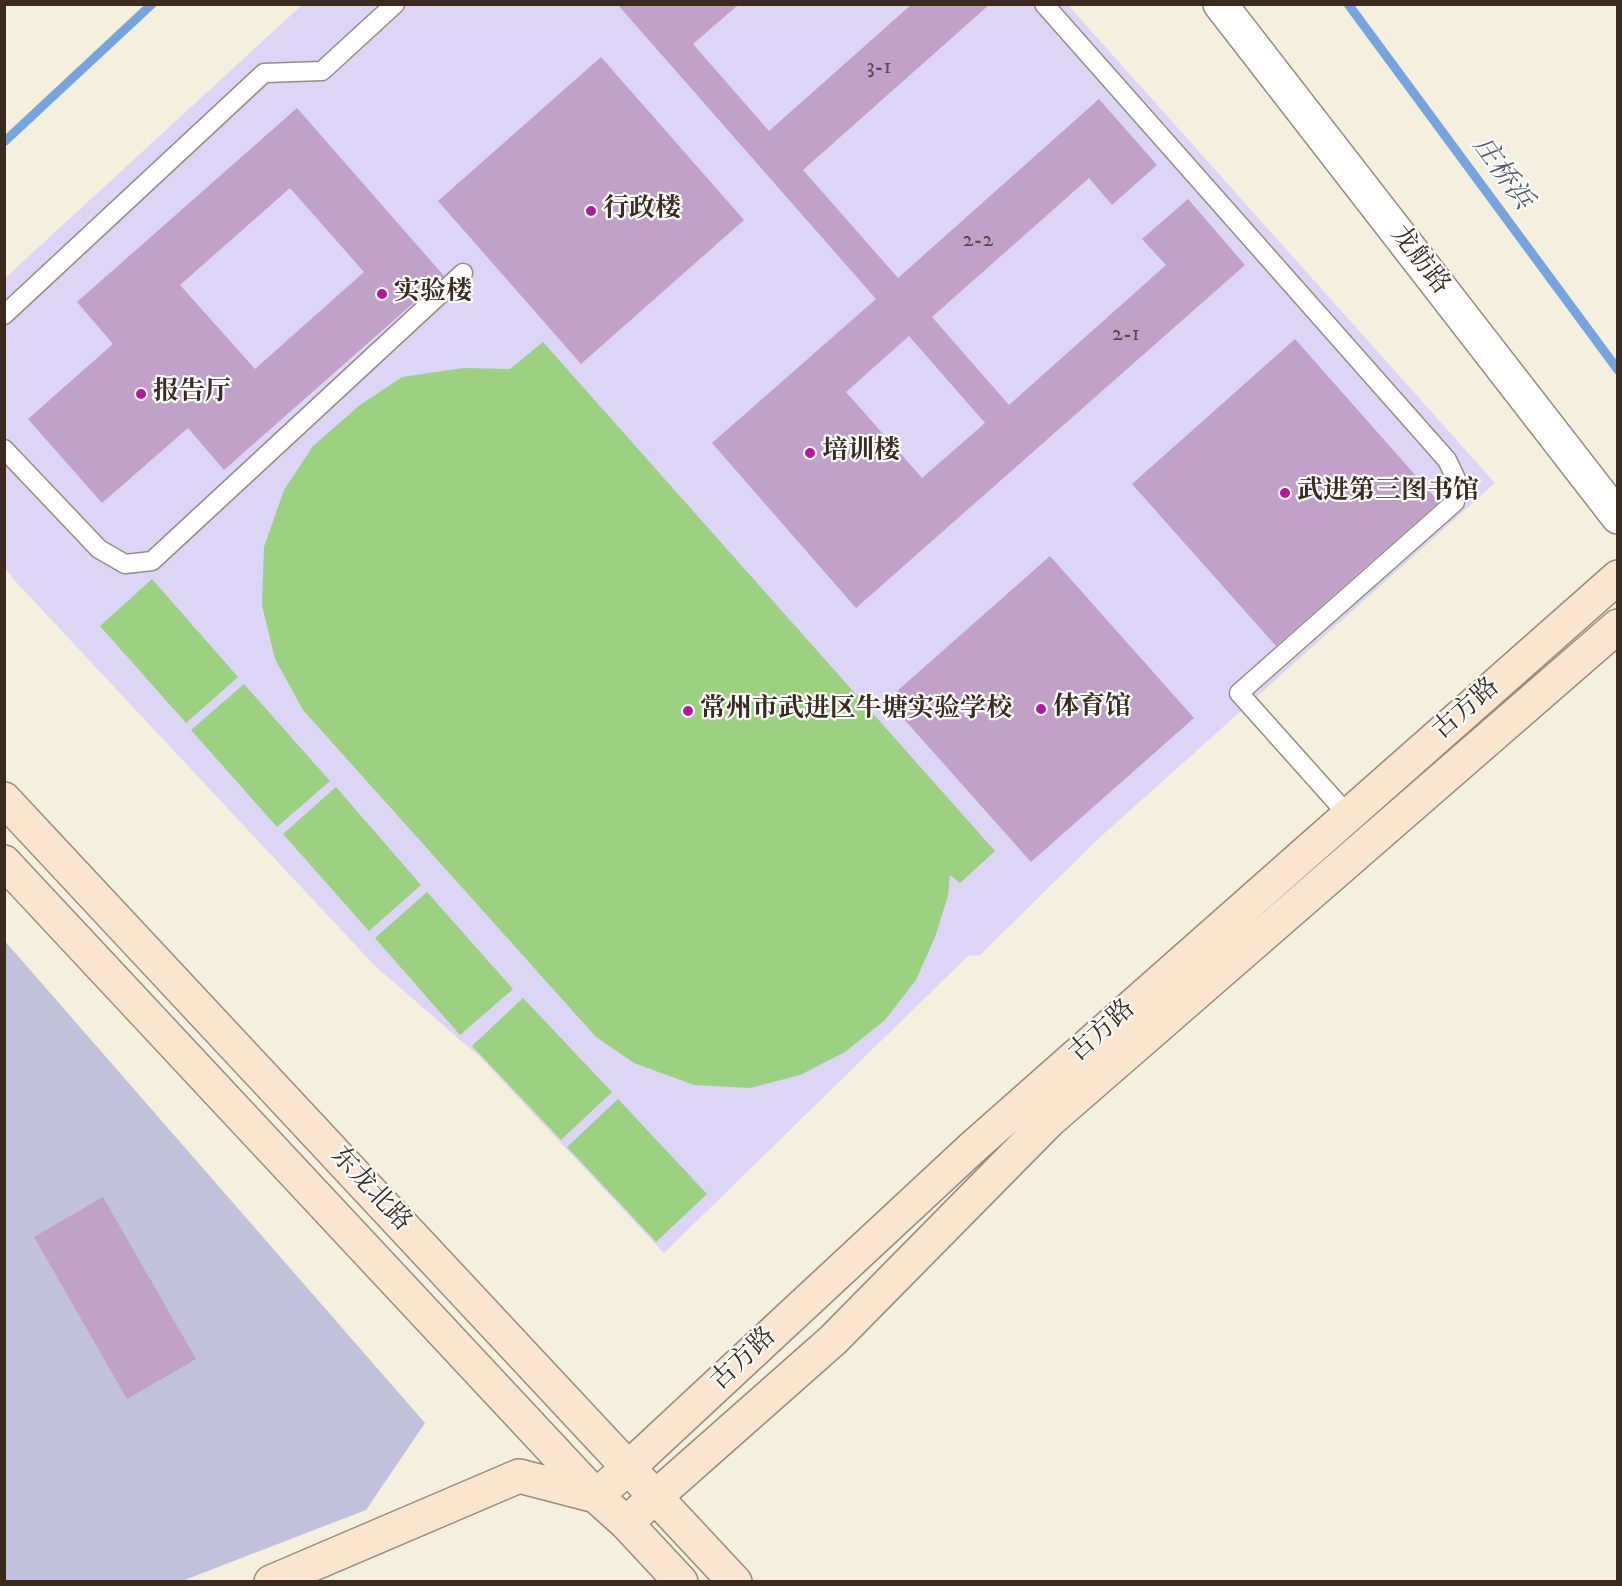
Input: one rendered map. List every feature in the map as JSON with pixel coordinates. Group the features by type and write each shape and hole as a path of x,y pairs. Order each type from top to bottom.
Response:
{"street":[{"name":"龙舫路","path":"1220,4 1617,517"},
{"name":"古方路","path":"596,1496 973,1148 1617,577"},
{"name":"古方路","path":"626,1523 833,1340 1049,1121 1617,626"},
{"name":"东龙北路","path":"4,799 735,1581"},
{"name":"东龙北路","path":"4,862 596,1496 626,1523 681,1581"},
{"path":"271,1581 519,1476 596,1496"}],"lane":[{"path":"4,315 264,73 322,71 395,4"},
{"path":"1044,4 1447,460 1457,481 1455,502 1239,693 1348,815"},
{"path":"4,449 99,549 125,564 152,561 463,273"}],"shaded area":[{"name":"常州市武进区牛塘实验学校","path":"302,5 1068,5 1495,483 1096,841 980,955 968,956 664,1253 481,1058 375,966 5,568 5,278"},
{"path":"4,940 425,1423 366,1510 182,1581 5,1581"}],"green space":[{"path":"543,342 995,851 960,883 950,875 948,896 935,937 916,980 885,1020 845,1052 800,1075 750,1088 694,1085 634,1063 596,1037 303,710 275,659 262,605 264,547 284,490 313,446 360,405 402,377 463,368 510,369"},
{"path":"152,579 238,677 186,723 100,626"},
{"path":"244,684 330,781 277,827 191,730"},
{"path":"336,787 421,885 369,931 283,834"},
{"path":"427,892 513,989 460,1035 375,938"},
{"path":"523,998 612,1092 561,1140 472,1046"},
{"path":"618,1099 707,1194 656,1242 567,1147"}],"building":[{"path":"912,4 990,4 803,170 898,278 1099,99 1157,165 1112,205 1089,178 932,317 1009,405 1166,265 1142,239 1188,199 1245,265 856,608 712,443 876,299 618,5 738,5 693,44 769,131","holes":["909,336 985,423 922,478 846,392"]},
{"name":"行政楼","path":"601,57 744,220 581,364 438,201"},
{"name":"实验楼","path":"297,108 444,276 224,470 188,428 102,503 28,419 113,344 77,302","holes":["290,188 364,272 255,369 180,285"]},
{"name":"武进第三图书馆","path":"1295,339 1439,502 1276,646 1132,484"},
{"name":"体育馆","path":"1050,556 1194,718 1031,862 887,700"},
{"path":"103,1197 196,1359 127,1399 34,1237"}],"waterway":[{"path":"4,142 152,4"},
{"name":"庄桥浜","path":"1348,4 1618,370"}],"place":[{"name":"行政楼","path":"591,211"},
{"name":"实验楼","path":"382,294"},
{"name":"报告厅","path":"141,394"},
{"name":"培训楼","path":"810,453"},
{"name":"武进第三图书馆","path":"1285,493"},
{"name":"体育馆","path":"1041,709"},
{"name":"常州市武进区牛塘实验学校","path":"688,711"}]}
